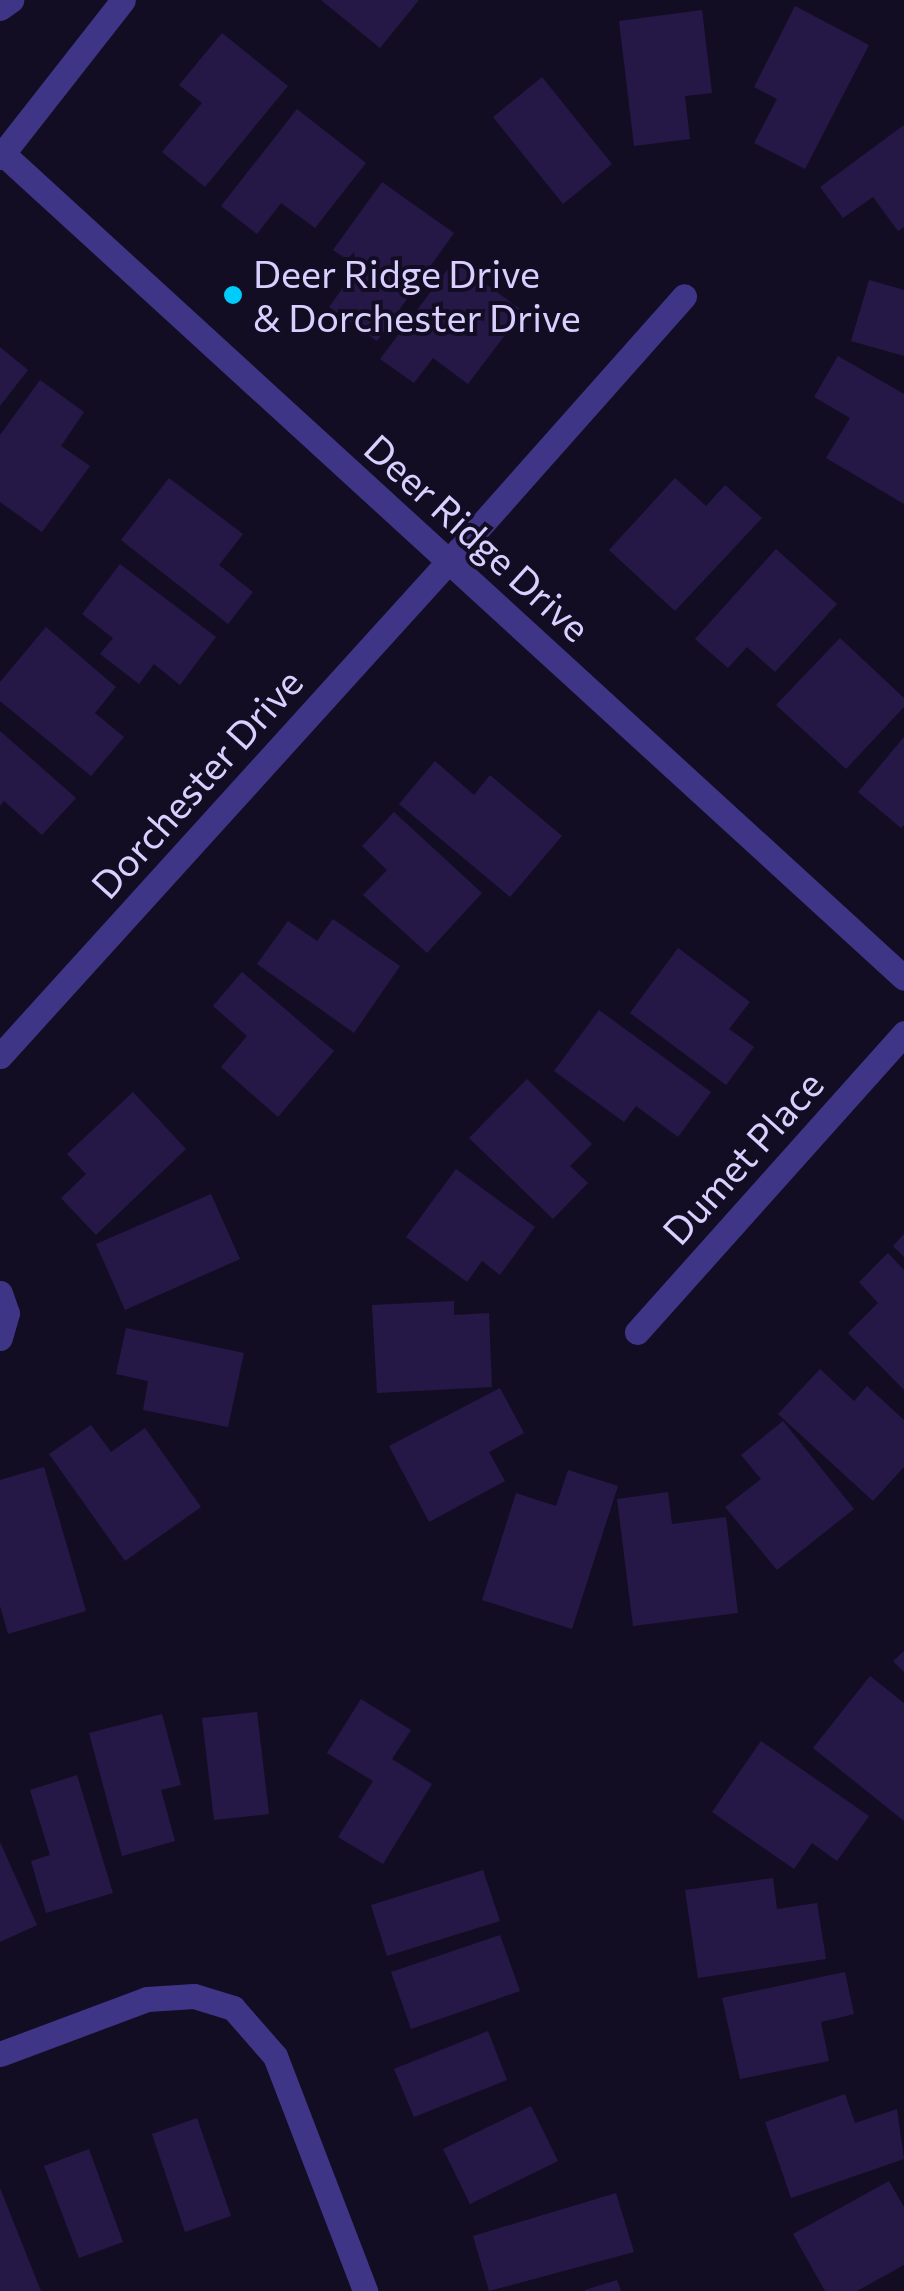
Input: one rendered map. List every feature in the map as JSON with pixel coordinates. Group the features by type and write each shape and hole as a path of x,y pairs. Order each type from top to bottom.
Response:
{"street":[{"path":"0,8 10,0"},
{"path":"1,154 124,0"},
{"name":"Deer Ridge Drive","path":"1,154 904,978"},
{"name":"Dorchester Drive","path":"0,1056 684,296"},
{"name":"Dumet Place","path":"637,1332 904,1033"},
{"path":"0,1293 6,1313 0,1338"},
{"path":"0,2054 148,1999 194,1996 233,2008 275,2056 365,2291"}],"building":[{"path":"321,0 419,0 380,48"},
{"path":"795,6 869,45 805,169 754,143 777,99 754,87"},
{"path":"702,10 712,93 685,96 690,139 634,146 619,21"},
{"path":"222,33 288,86 205,187 162,152 202,103 179,85"},
{"path":"542,77 612,164 563,204 493,117"},
{"path":"297,109 366,163 315,228 281,203 257,234 221,206"},
{"path":"904,125 904,227 898,231 873,197 843,218 820,187"},
{"path":"382,182 454,233 377,341 329,307 358,267 333,250"},
{"path":"454,261 523,311 468,384 433,358 414,383 380,359"},
{"path":"869,280 904,290 904,356 851,341"},
{"path":"0,347 28,370 0,406"},
{"path":"838,356 904,394 904,504 826,458 850,418 814,397"},
{"path":"40,380 84,412 61,446 90,466 42,532 0,502 0,435"},
{"path":"169,478 243,534 219,565 253,592 228,624 121,540"},
{"path":"675,478 706,506 725,485 762,518 675,611 609,550"},
{"path":"776,549 837,604 775,672 747,647 728,668 695,639"},
{"path":"120,564 216,637 180,685 154,664 139,684 100,654 113,638 82,614"},
{"path":"46,627 116,687 95,713 124,737 91,776 0,701 0,682"},
{"path":"840,638 904,698 904,707 846,769 776,705"},
{"path":"0,731 76,798 42,835 4,801 0,806"},
{"path":"904,737 904,825 901,828 858,792"},
{"path":"435,761 474,795 490,775 562,836 510,897 399,804"},
{"path":"394,812 482,893 427,953 363,895 387,870 362,846"},
{"path":"333,919 400,966 354,1033 257,964 288,921 317,941"},
{"path":"678,948 750,1002 729,1029 754,1047 726,1085 630,1013"},
{"path":"242,972 334,1051 278,1117 221,1067 247,1036 213,1006"},
{"path":"599,1010 711,1092 678,1137 636,1106 624,1122 554,1071"},
{"path":"527,1079 592,1144 570,1166 588,1183 553,1219 469,1138"},
{"path":"133,1092 186,1149 96,1235 61,1198 86,1174 67,1154"},
{"path":"456,1169 535,1227 500,1275 482,1261 467,1282 406,1237"},
{"path":"211,1194 240,1259 125,1310 96,1244"},
{"path":"904,1234 904,1257 893,1246"},
{"path":"888,1253 904,1270 904,1390 848,1333 878,1303 859,1282"},
{"path":"454,1301 454,1315 489,1313 492,1387 377,1393 372,1305"},
{"path":"126,1328 244,1353 228,1427 143,1410 148,1381 116,1374"},
{"path":"820,1369 854,1401 867,1386 904,1420 904,1467 873,1501 778,1414"},
{"path":"500,1388 524,1433 489,1452 505,1481 429,1522 389,1446"},
{"path":"783,1421 854,1509 777,1570 725,1507 761,1479 741,1455"},
{"path":"91,1425 111,1452 145,1428 201,1507 125,1561 49,1454"},
{"path":"44,1467 86,1611 8,1634 0,1606 0,1480"},
{"path":"568,1470 618,1486 572,1629 482,1600 516,1493 556,1506"},
{"path":"668,1492 672,1524 726,1517 738,1613 633,1626 617,1499"},
{"path":"904,1651 904,1672 893,1661"},
{"path":"870,1676 904,1703 904,1821 813,1748"},
{"path":"361,1699 411,1730 392,1759 432,1784 383,1864 338,1837 373,1781 327,1753"},
{"path":"257,1712 269,1814 214,1820 202,1718"},
{"path":"162,1714 181,1785 161,1790 175,1841 122,1856 89,1733"},
{"path":"761,1741 869,1816 837,1861 812,1843 794,1869 712,1812"},
{"path":"77,1775 113,1893 46,1913 31,1861 50,1855 30,1790"},
{"path":"0,1842 37,1925 0,1942"},
{"path":"483,1870 500,1921 387,1956 371,1905"},
{"path":"773,1878 777,1909 817,1903 826,1959 698,1978 685,1890"},
{"path":"500,1935 520,1991 411,2029 391,1972"},
{"path":"845,1972 854,2014 821,2022 829,2061 740,2079 722,1998"},
{"path":"488,2031 507,2080 414,2117 394,2069"},
{"path":"845,2094 855,2123 897,2109 904,2159 791,2198 765,2122"},
{"path":"531,2106 558,2161 470,2204 443,2149"},
{"path":"197,2118 231,2216 185,2232 152,2134"},
{"path":"89,2149 123,2242 79,2258 44,2166"},
{"path":"889,2181 904,2207 904,2265 857,2291 825,2291 793,2234"},
{"path":"0,2188 41,2291 0,2291"},
{"path":"616,2193 634,2252 489,2291 473,2236"},
{"path":"617,2280 621,2291 585,2291 585,2290"}],"place":[{"name":"Deer Ridge Drive & Dorchester Drive","path":"233,295"}]}
